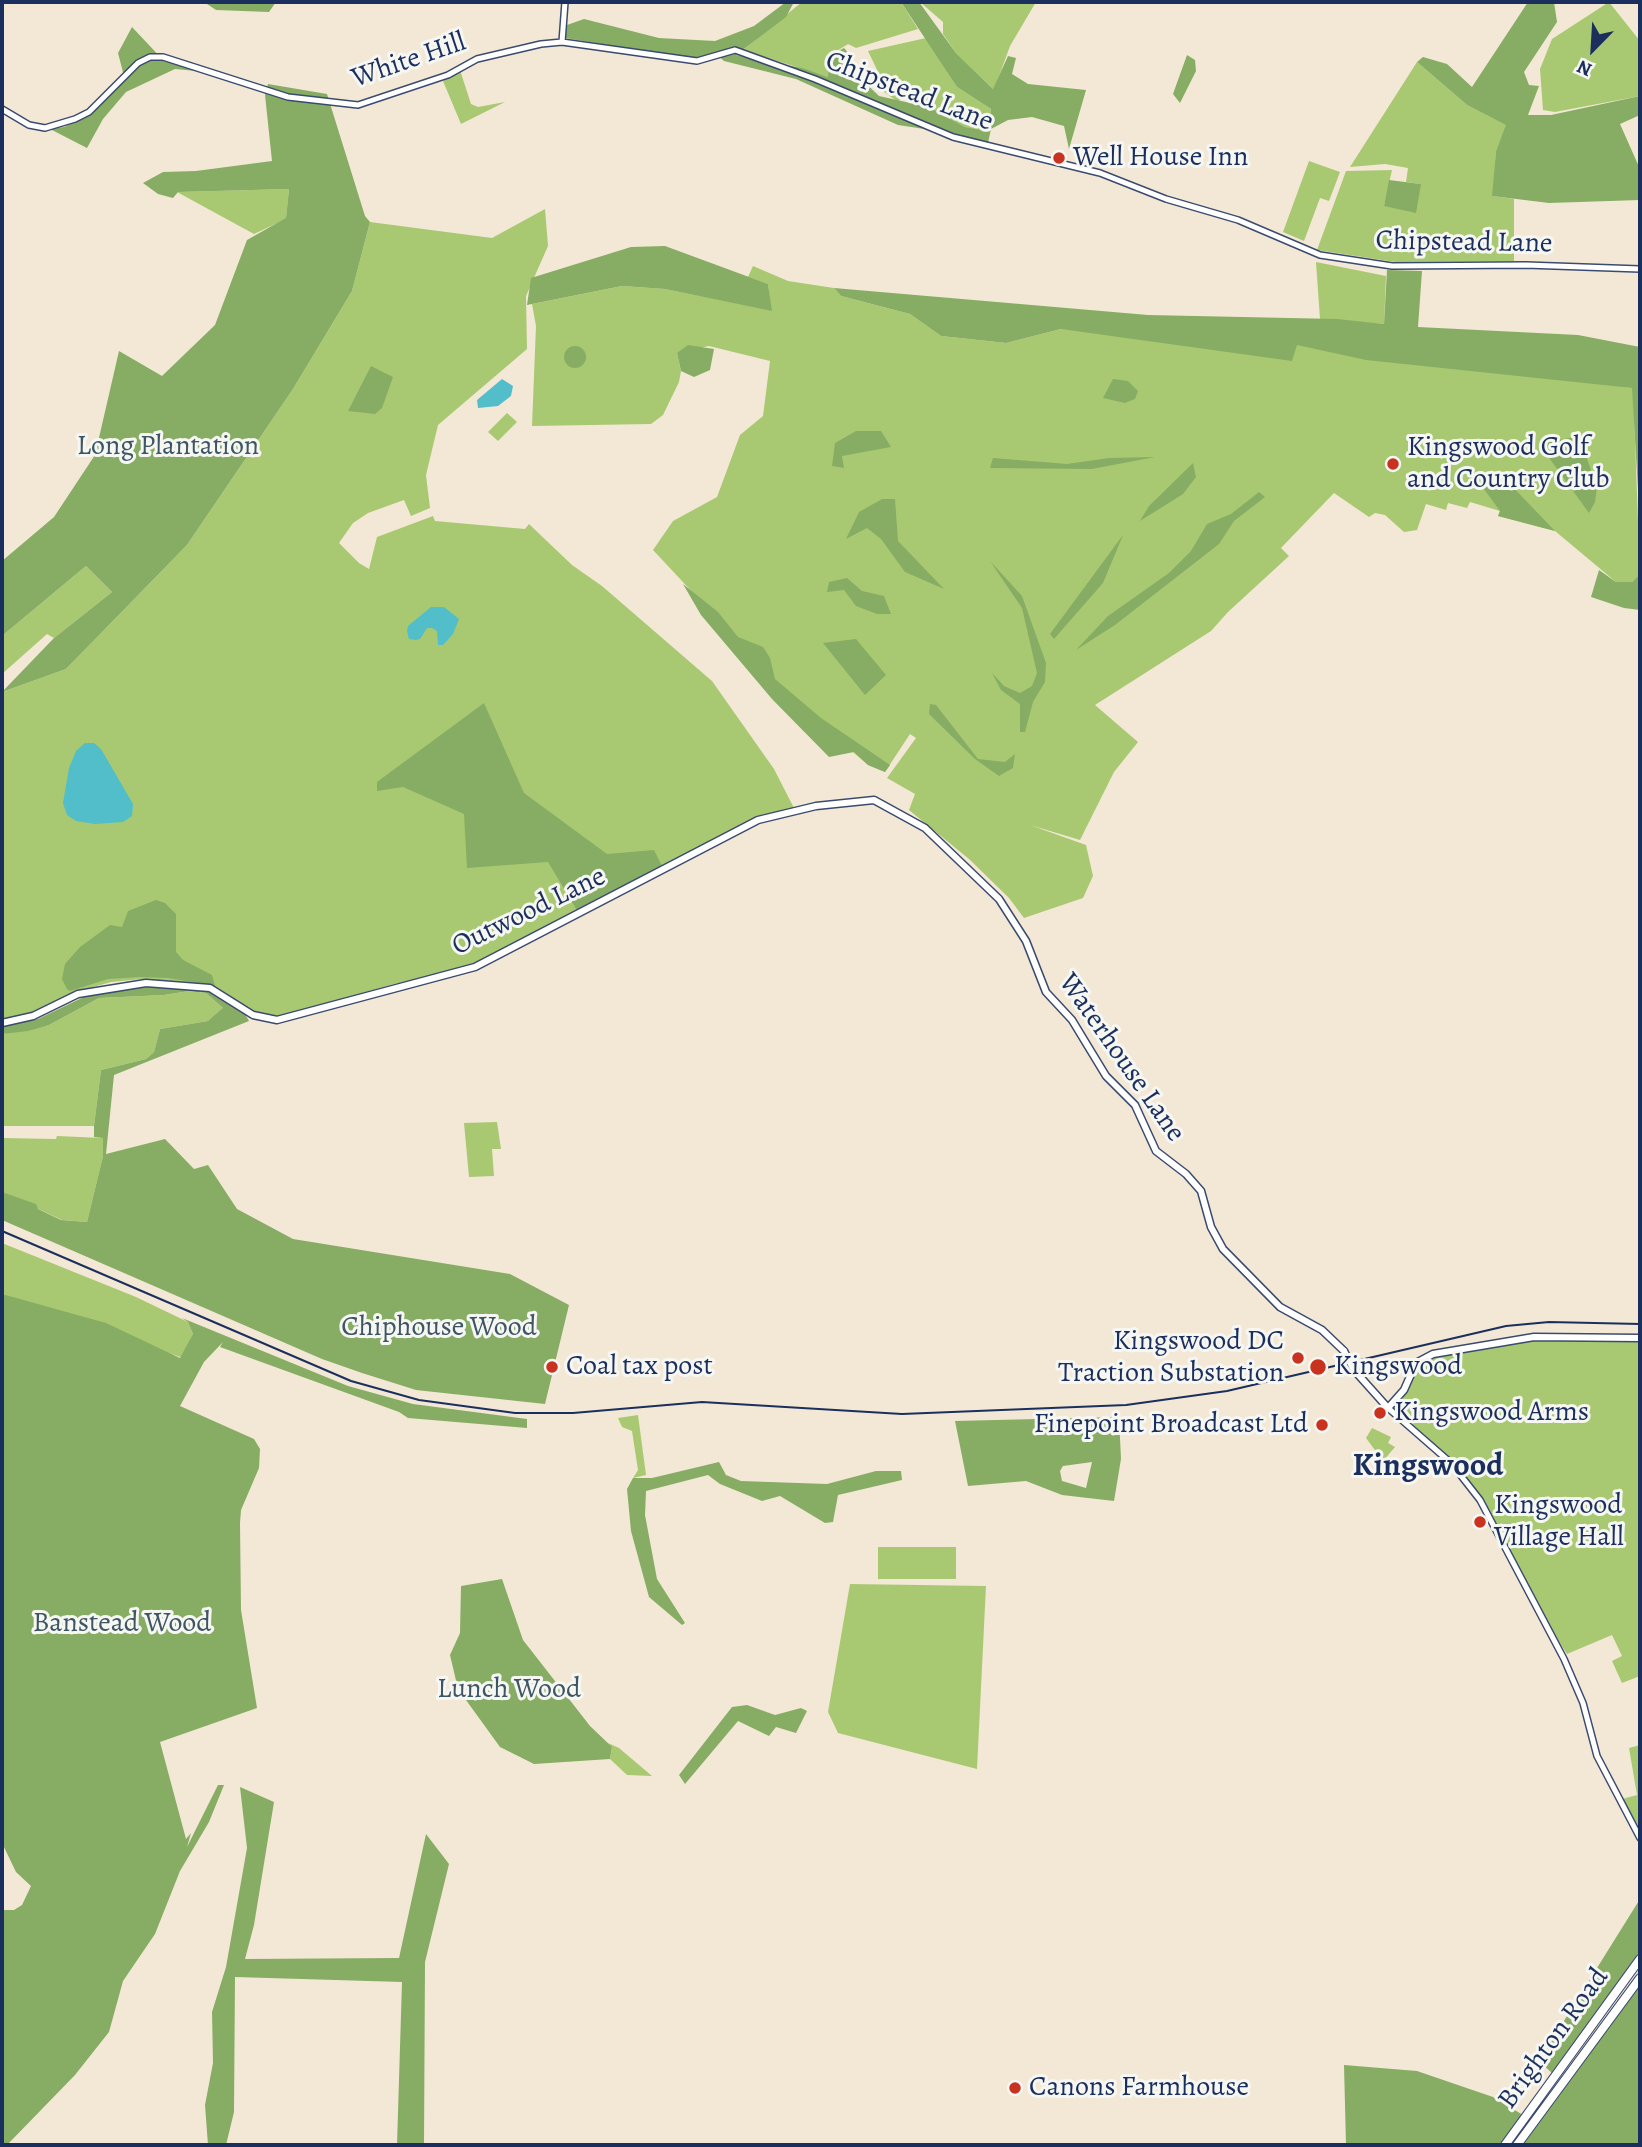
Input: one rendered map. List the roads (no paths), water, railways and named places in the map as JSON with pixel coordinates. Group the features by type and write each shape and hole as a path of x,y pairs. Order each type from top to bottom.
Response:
{"highway":[{"name":"Brighton Road","path":"1505,2145 1640,1959"},
{"name":"Brighton Road","path":"1517,2145 1640,1978"}],"main road":[{"name":"Outwood Lane","path":"2,1023 33,1016 78,994 146,982 210,988 248,1013 272,1020 475,967 758,820 801,809 874,800 904,814 940,841"},
{"name":"Waterhouse Lane","path":"940,841 987,885 1005,908 1026,941 1037,976 1046,992 1072,1020 1106,1076 1135,1105 1156,1151 1186,1174 1201,1191 1214,1233 1223,1249 1280,1307 1322,1331 1344,1351 1354,1370 1388,1408"},
{"path":"1388,1408 1404,1390 1416,1363 1433,1354 1534,1337 1640,1338"}],"street":[{"path":"562,42 565,2"},
{"name":"White Hill","path":"2,109 29,125 45,128 59,125 89,112 138,63 163,57 288,97 358,105 448,75 477,60 519,48 562,42 697,61 735,50"},
{"name":"Chipstead Lane","path":"735,50 816,79 953,137 1100,173 1166,199 1238,220 1320,255 1392,266 1526,265 1640,269"},
{"name":"Waterhouse Lane","path":"1388,1408 1451,1463 1479,1500 1564,1659 1583,1703 1597,1756 1640,1838"}],"water":[{"path":"502,379 513,386 511,396 498,406 478,408 477,400"},
{"path":"431,607 444,607 459,619 453,634 443,645 438,645 437,631 432,628 427,628 420,639 409,639 408,626"},
{"path":"85,743 94,743 101,749 133,804 132,816 123,822 95,824 76,821 67,815 63,803 69,768 76,751"}],"railway":[{"path":"2,1231 351,1381 419,1400 515,1413 573,1413 702,1402 902,1414 1126,1405 1227,1391 1506,1326 1549,1322 1640,1324"}],"place":[{"name":"Well House Inn","path":"1059,158"},
{"name":"Kingswood Golf and Country Club","path":"1393,464"},
{"name":"Kingswood DC Traction Substation","path":"1298,1358"},
{"name":"Coal tax post","path":"552,1367"},
{"name":"Kingswood","path":"1318,1367"},
{"name":"Kingswood Arms","path":"1380,1413"},
{"name":"Finepoint Broadcast Ltd","path":"1322,1425"},
{"name":"Kingswood Village Hall","path":"1480,1522"},
{"name":"Canons Farmhouse","path":"1015,2088"}],"district":[{"name":"Kingswood","path":"1428,1467"}],"park label":[{"name":"Long Plantation","path":"168,447"},
{"name":"Chiphouse Wood","path":"439,1328"},
{"name":"Banstead Wood","path":"122,1624"},
{"name":"Lunch Wood","path":"509,1690"}]}
